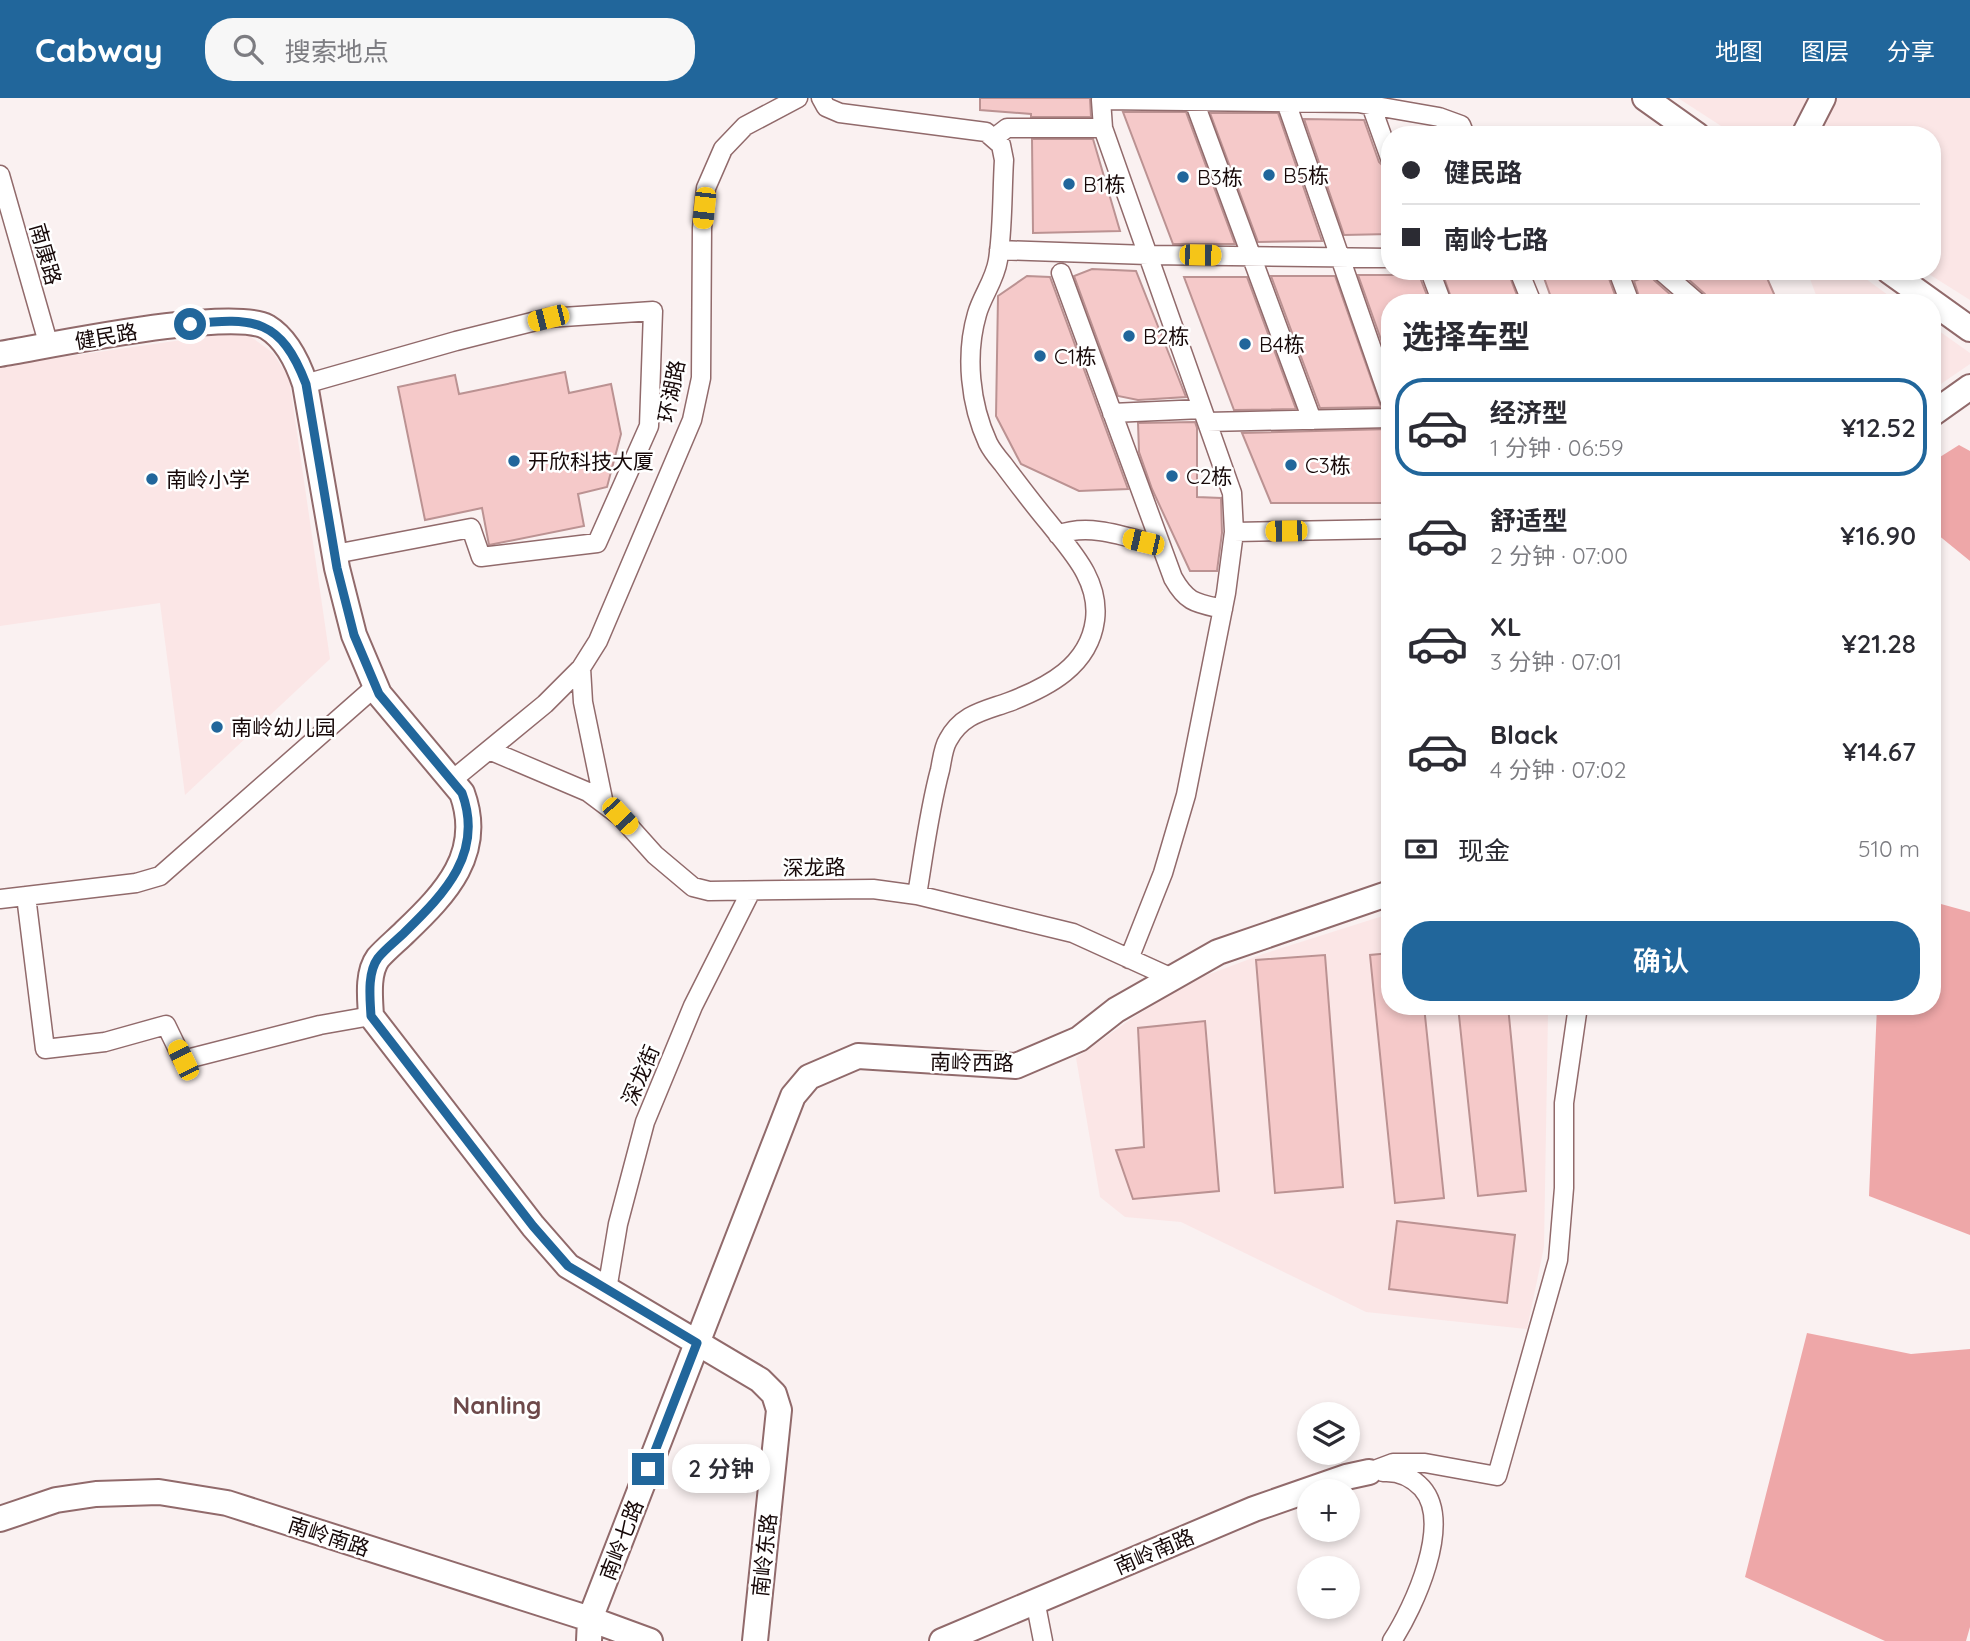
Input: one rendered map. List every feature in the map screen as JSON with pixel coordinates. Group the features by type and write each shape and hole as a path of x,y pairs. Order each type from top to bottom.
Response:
{"street":[{"name":"环湖路","path":"451,780 545,704 581,668 598,641 692,419 701,379 702,228 706,188 723,149 745,126 798,98"},
{"path":"821,98 826,107 840,113 986,132 1004,152 999,250 989,289 977,312 972,338 971,379 975,409 989,445 1075,554 1091,584 1095,619 1079,661 1062,676 1009,702 979,710 964,720 947,740 935,788 917,895"},
{"path":"1646,98 1685,126"},
{"path":"1809,126 1823,98"},
{"path":"1129,959 1163,873 1186,794 1223,609 1234,531 1232,492 1103,128 1101,100 1371,105 1439,117 1461,126"},
{"path":"1194,101 1311,419"},
{"path":"1286,102 1381,376"},
{"path":"1371,105 1381,133"},
{"path":"994,138 1007,128 1103,128"},
{"name":"南康路","path":"0,175 48,346"},
{"path":"999,250 1381,258"},
{"path":"1061,273 1173,578 1183,596 1196,603 1223,609"},
{"path":"1671,280 1688,294"},
{"path":"1902,280 1921,294"},
{"path":"1941,308 1970,329"},
{"path":"306,384 548,318 653,311 649,426 597,543 481,557 471,528 335,554"},
{"name":"健民路","path":"0,354 148,329 249,321 267,327 285,343 299,366 306,384 335,554 354,635 379,694 462,793 468,810 470,837 458,871 433,905 377,960 369,994 371,1016"},
{"path":"1941,408 1970,387"},
{"path":"1112,413 1311,419 1381,418"},
{"path":"1058,535 1072,529 1089,530 1161,546"},
{"path":"1234,531 1381,529"},
{"path":"581,668 583,702 604,804"},
{"path":"0,899 136,883 160,876 376,686"},
{"name":"深龙路","path":"489,750 588,792 620,816 656,855 693,887 709,891 873,889 917,895 1073,933 1172,978"},
{"name":"深龙街","path":"607,1290 618,1224 645,1122 693,1006 751,891"},
{"path":"26,896 45,1049 105,1042 166,1025 183,1060 320,1025 371,1016 533,1226 568,1266 697,1343"},
{"name":"南岭西路","path":"697,1343 793,1096 809,1077 858,1056 1016,1066 1079,1039 1115,1010 1218,952 1381,896"},
{"path":"1369,1472 1393,1463 1404,1463 1497,1476 1558,1260 1564,1188 1564,1103 1577,1015"},
{"name":"南岭七路","path":"589,1630 697,1343"},
{"name":"南岭东路","path":"697,1343 760,1380 777,1401 779,1410 755,1641"},
{"path":"1369,1472 1393,1472 1413,1478 1430,1497 1433,1520 1429,1562 1412,1607 1392,1641"},
{"name":"南岭南路","path":"942,1641 1254,1509 1369,1472"},
{"name":"南岭南路","path":"0,1519 56,1500 96,1494 159,1492 227,1503 589,1630 650,1641"},
{"path":"1035,1601 1043,1641"}],"shaded area":[{"path":"1678,98 1970,98 1970,300 1938,280 1941,280 1941,126 1721,126"},
{"path":"1810,280 1867,280 1887,294 1816,294"},
{"path":"1941,332 1970,353 1970,364 1941,384"},
{"name":"南岭小学","path":"231,333 250,336 273,353 289,378 330,659 185,795 160,603 0,626 0,366"},
{"path":"1959,445 1970,451 1970,561 1941,537 1941,456"},
{"path":"1941,904 1970,912 1970,1235 1869,1196 1877,1015 1941,1015"},
{"path":"1381,917 1381,1015 1548,1015 1544,1247 1527,1329 1366,1312 1181,1222 1125,1217 1100,1197 1076,1058 1134,1017 1194,980 1263,954"},
{"path":"1807,1333 1911,1354 1970,1349 1970,1627 1966,1641 1885,1641 1745,1577"}],"building":[{"path":"980,98 1090,98 1091,117 1031,117 1031,114 980,110"},
{"name":"B3栋","path":"1123,112 1186,112 1235,244 1173,244"},
{"name":"B5栋","path":"1210,113 1278,113 1322,241 1258,242"},
{"path":"1304,119 1364,120 1381,164 1381,234 1344,235"},
{"name":"B1栋","path":"1032,139 1093,139 1120,231 1033,233"},
{"name":"B2栋","path":"1092,269 1136,271 1186,397 1138,400 1118,396 1074,276"},
{"path":"1358,275 1381,275 1381,280 1421,280 1426,294 1381,294 1381,340"},
{"name":"C1栋","path":"1027,276 1050,277 1128,489 1079,491 1021,464 996,416 998,296"},
{"path":"1271,276 1335,276 1381,407 1320,408"},
{"name":"B4栋","path":"1184,277 1247,277 1296,409 1234,410"},
{"path":"1445,280 1511,280 1517,294 1450,294"},
{"path":"1545,280 1609,280 1615,294 1550,294"},
{"path":"1654,280 1670,294 1638,294 1634,281"},
{"path":"1689,280 1768,280 1774,294 1705,294"},
{"name":"开欣科技大厦","path":"565,372 569,393 611,384 621,434 607,487 578,494 584,526 489,545 482,508 425,520 398,387 455,375 459,394"},
{"name":"C2栋","path":"1195,422 1197,497 1221,498 1222,533 1217,571 1190,571 1152,489 1139,452 1138,423"},
{"path":"1381,429 1381,503 1271,503 1242,433"},
{"path":"1381,954 1381,1015 1425,1015 1444,1198 1395,1203 1370,955"},
{"path":"1325,955 1343,1187 1275,1193 1256,960"},
{"path":"1459,1015 1509,1015 1526,1191 1478,1196"},
{"path":"1205,1021 1219,1191 1133,1199 1116,1150 1144,1147 1138,1028"},
{"path":"1397,1221 1515,1235 1507,1303 1389,1289"}],"place":[{"name":"B5栋","path":"1269,175"},
{"name":"B3栋","path":"1183,177"},
{"name":"B1栋","path":"1069,184"},
{"name":"B2栋","path":"1129,336"},
{"name":"B4栋","path":"1245,344"},
{"name":"C1栋","path":"1040,356"},
{"name":"开欣科技大厦","path":"514,461"},
{"name":"C3栋","path":"1291,465"},
{"name":"C2栋","path":"1172,476"},
{"name":"南岭小学","path":"152,479"},
{"name":"南岭幼儿园","path":"217,727"}],"district":[{"name":"Nanling","path":"497,1405"}],"route":[{"path":"190,324 249,321 267,327 285,343 299,366 306,384 337,568 354,635 379,694 462,793 468,810 470,837 458,871 433,905 377,960 369,994 371,1016 533,1226 568,1266 697,1343 648,1469"}]}
